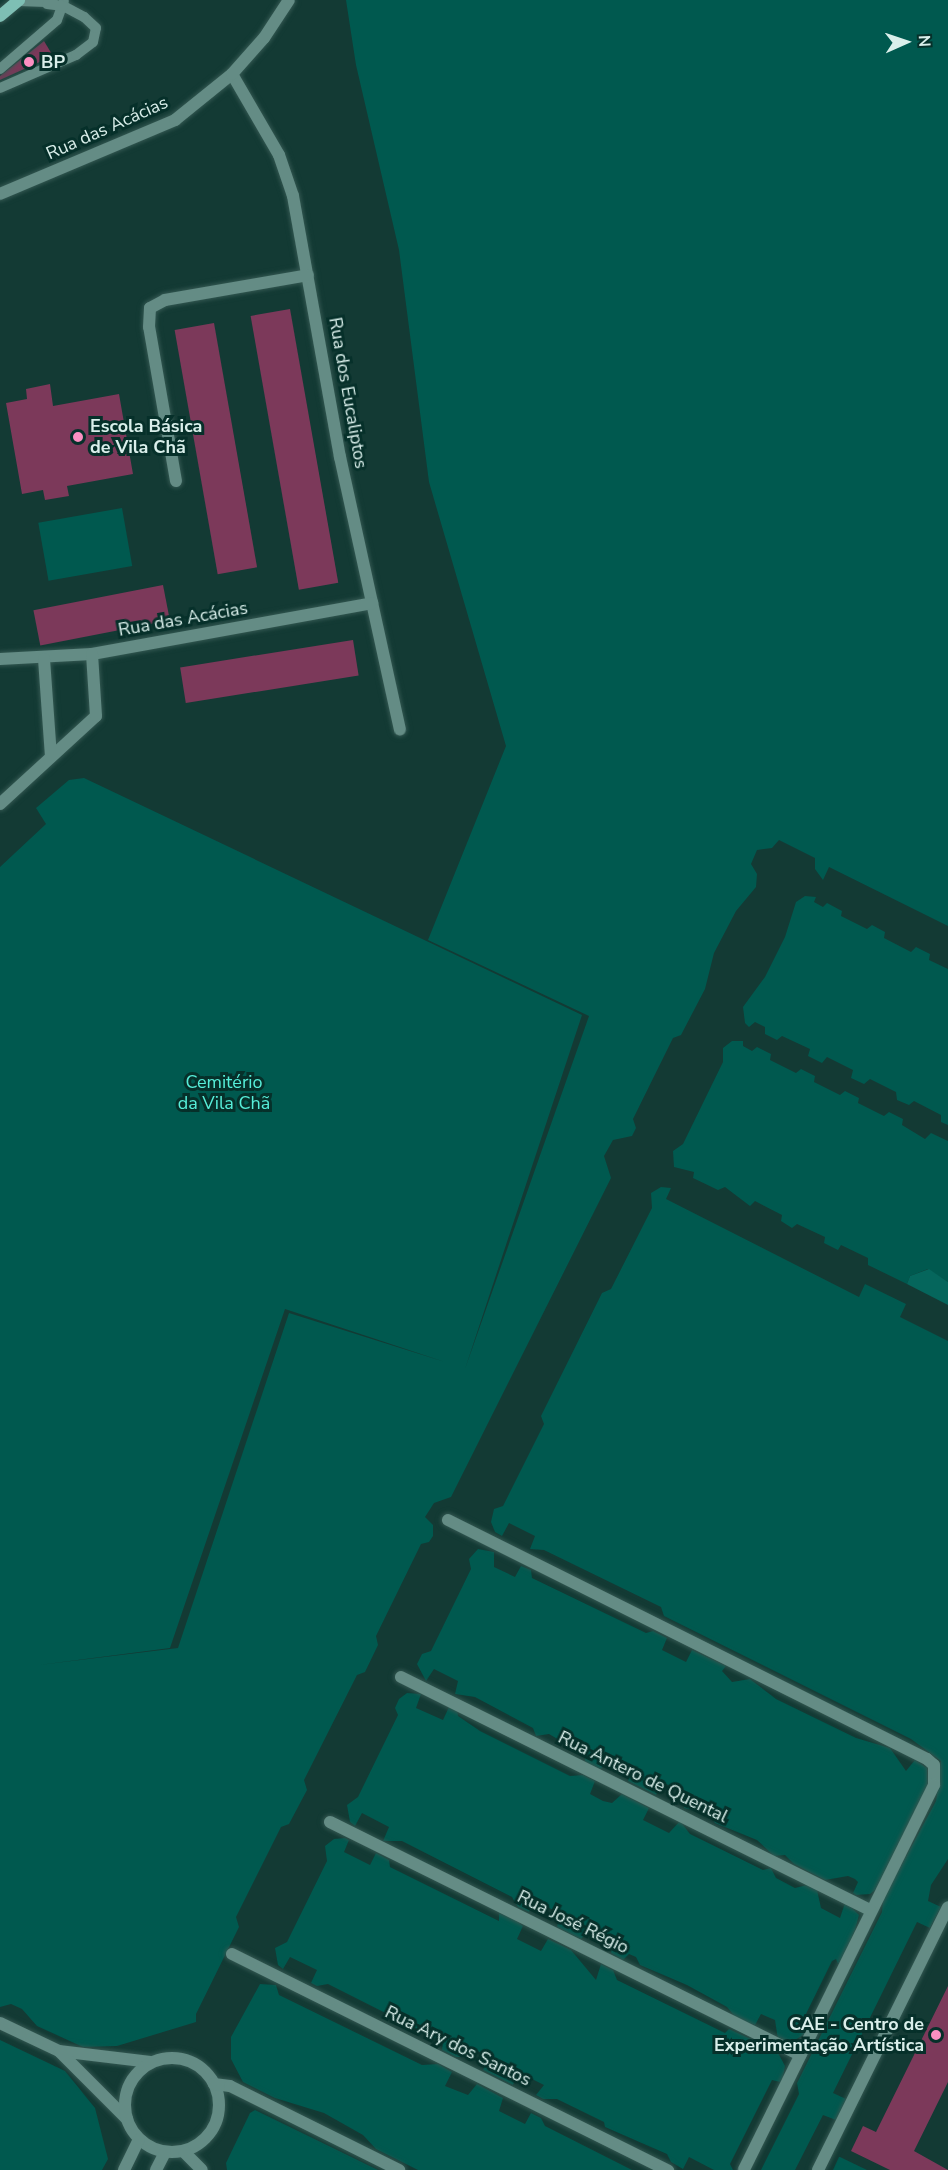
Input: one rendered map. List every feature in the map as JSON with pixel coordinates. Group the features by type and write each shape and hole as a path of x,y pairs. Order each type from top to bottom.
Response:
{"main road":[{"path":"0,16 18,0"}],"street":[{"name":"Rua das Acácias","path":"0,194 162,128 202,101 232,74 264,38 289,0"},
{"name":"Rua dos Eucaliptos","path":"232,74 287,175 308,275 340,457 400,729"},
{"path":"176,481 149,327 150,308 165,300 308,275"},
{"name":"Rua das Acácias","path":"0,659 44,659 92,654 372,603"},
{"path":"0,804 96,716 92,654"},
{"path":"44,659 51,757"},
{"path":"448,1520 927,1759 933,1766 934,1785 870,1910 744,2170"},
{"name":"Rua Antero de Quental","path":"401,1677 870,1910"},
{"name":"Rua José Régio","path":"330,1822 800,2055"},
{"path":"818,2170 948,1908"},
{"name":"Rua Ary dos Santos","path":"232,1954 668,2170"},
{"path":"0,2023 59,2051 150,2062 180,2058 201,2067 214,2084 219,2102 215,2124 207,2137 184,2152 165,2152 139,2139 127,2119 59,2051"},
{"path":"127,2119 124,2104 128,2087 150,2062"},
{"path":"214,2084 230,2086 399,2170"},
{"path":"124,2170 139,2139"},
{"path":"156,2170 165,2152"},
{"path":"184,2152 202,2170"}],"lane":[{"path":"0,88 76,56 93,42 96,28 62,2 47,4 18,0"},
{"path":"0,69 43,35 57,20 62,2"}],"green space":[{"name":"Cemitério da Vila Chã","path":"346,0 948,0 948,926 829,867 823,880 815,869 815,858 779,840 772,848 757,850 751,864 757,874 756,887 736,911 714,953 705,989 681,1035 673,1038 633,1119 636,1128 632,1136 613,1140 604,1156 611,1178 451,1497 434,1503 425,1517 433,1525 433,1536 429,1542 421,1544 376,1636 378,1645 365,1672 357,1675 304,1780 307,1790 289,1824 281,1827 236,1917 239,1927 196,2014 196,2022 117,2046 83,2047 37,2026 22,2009 11,2004 0,2007 0,867 46,824 36,808 69,780 84,778 582,1015 465,1369 589,1016 428,940 506,746 429,482 399,250 356,65","holes":["285,1309 445,1362 289,1313 178,1648 39,1665 170,1648"]},
{"path":"122,508 132,566 49,581 38,523"},
{"path":"805,896 816,897 814,902 823,907 827,903 842,911 841,916 867,929 872,925 885,932 884,938 911,952 916,947 930,954 929,960 948,969 948,1125 941,1122 941,1115 914,1101 909,1105 897,1100 896,1092 870,1079 864,1084 851,1078 853,1070 827,1057 822,1063 808,1056 810,1049 782,1036 777,1040 765,1034 765,1027 755,1022 749,1027 745,1023 743,1007 765,977 785,937 796,902"},
{"path":"732,1041 743,1041 743,1046 752,1051 757,1047 771,1054 770,1060 796,1073 801,1069 815,1076 814,1082 840,1095 845,1091 859,1098 858,1103 884,1116 889,1112 903,1119 902,1125 925,1139 931,1133 948,1141 948,1282 928,1269 910,1276 907,1284 868,1265 868,1258 841,1245 838,1250 824,1243 825,1237 797,1224 792,1228 781,1221 782,1215 755,1201 750,1206 725,1187 718,1190 693,1178 694,1172 674,1167 673,1151 683,1144 723,1062 723,1048"},
{"path":"661,1187 671,1188 666,1199 859,1297 865,1284 906,1304 900,1317 948,1341 948,1859 931,1885 928,1901 941,1907 930,1928 917,1922 833,2093 846,2099 836,2120 823,2115 795,2170 761,2170 799,2094 797,2083 882,1912 883,1899 936,1801 941,1761 911,1739 664,1616 661,1607 544,1550 530,1549 535,1536 509,1523 502,1536 495,1532 491,1522 494,1509 503,1506 544,1424 541,1416 602,1293 611,1289 652,1208 651,1193"},
{"path":"478,1549 494,1552 494,1567 515,1577 521,1566 531,1570 532,1578 646,1633 653,1631 667,1638 662,1650 686,1662 692,1650 726,1666 722,1671 732,1682 750,1679 776,1699 856,1738 890,1748 906,1771 915,1760 927,1768 928,1787 878,1888 870,1894 856,1895 853,1893 858,1882 855,1879 848,1876 825,1880 794,1864 785,1855 774,1856 757,1840 715,1823 709,1814 684,1808 689,1795 662,1782 656,1795 628,1781 630,1768 608,1757 601,1769 585,1762 585,1755 549,1734 536,1736 533,1728 475,1697 455,1694 458,1681 434,1669 426,1681 417,1664 422,1654 431,1651 471,1569 469,1559"},
{"path":"407,1693 421,1694 416,1708 443,1720 449,1707 457,1708 458,1716 480,1731 570,1776 583,1775 595,1781 590,1794 603,1801 612,1803 622,1794 649,1808 643,1820 669,1833 680,1821 690,1834 763,1870 771,1868 776,1878 795,1888 807,1885 817,1890 821,1908 840,1918 845,1903 851,1907 859,1915 855,1930 842,1960 838,1964 836,1959 832,1961 805,2016 807,2033 788,2044 778,2040 775,2020 761,2014 755,2025 737,2019 727,2007 687,1985 640,1965 636,1957 629,1954 623,1960 611,1953 614,1940 591,1928 581,1939 557,1927 560,1914 539,1902 534,1902 529,1912 518,1907 512,1897 402,1841 383,1841 389,1827 362,1813 355,1826 350,1822 347,1805 358,1797 398,1715 395,1708 399,1699"},
{"path":"334,1839 349,1840 344,1852 370,1865 376,1853 389,1860 390,1867 499,1921 499,1913 514,1919 523,1926 517,1939 541,1951 548,1939 571,1950 596,1980 601,1964 613,1970 617,1980 725,2033 729,2029 777,2051 785,2066 783,2077 780,2082 772,2080 730,2164 733,2170 714,2170 689,2157 683,2169 671,2162 667,2154 605,2127 604,2122 557,2099 543,2099 536,2095 544,2085 524,2075 517,2074 513,2085 483,2070 489,2057 465,2045 460,2057 456,2057 442,2050 443,2042 328,1984 317,1986 311,1983 317,1970 290,1957 283,1969 278,1965 275,1948 287,1942 327,1861 325,1846"},
{"path":"260,1984 276,1985 279,1995 422,2065 438,2064 452,2072 445,2086 468,2095 477,2084 503,2098 499,2111 525,2124 531,2113 541,2118 545,2126 632,2170 418,2170 376,2149 363,2135 324,2113 275,2098 243,2082 231,2059 231,2037"},
{"path":"0,2040 65,2071 95,2108 108,2159 102,2170 0,2170"},
{"path":"255,2110 378,2170 227,2170 226,2163 250,2113"},
{"path":"840,2157 867,2170 833,2170"}],"shaded area":[{"path":"929,1269 948,1282 948,1305 907,1284 910,1276"}],"building":[{"name":"BP","path":"44,41 53,56 0,80 0,76"},
{"path":"290,309 338,583 299,590 251,316"},
{"path":"214,323 257,567 218,574 175,330"},
{"path":"50,384 53,406 119,394 133,474 67,486 69,496 45,500 43,490 22,494 6,403 27,399 26,389"},
{"path":"163,585 170,620 40,646 33,610"},
{"path":"353,640 359,676 186,703 180,667"},
{"name":"CAE - Centro de Experimentação Artística","path":"948,1986 948,2082 914,2151 948,2170 890,2170 851,2151 863,2126 876,2132"}],"place":[{"name":"BP","path":"29,62"},
{"name":"Escola Básica de Vila Chã","path":"78,437"},
{"name":"CAE - Centro de Experimentação Artística","path":"936,2035"}]}
